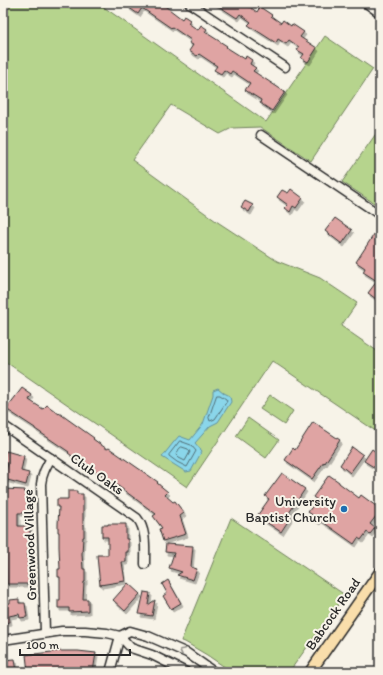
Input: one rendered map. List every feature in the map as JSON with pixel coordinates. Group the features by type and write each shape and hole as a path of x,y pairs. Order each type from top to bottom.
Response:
{"main road":[{"name":"Babcock Road","path":"310,672 380,572"}],"street":[{"path":"189,3 284,66"},
{"path":"366,3 380,13"},
{"path":"261,135 380,215"},
{"name":"Club Oaks","path":"3,425 137,518 140,522 144,536 145,564"},
{"name":"Greenwood Village","path":"45,633 41,484 45,467 51,458"},
{"path":"3,640 62,631 85,631 120,636 130,631 148,636 187,653 214,672"},
{"path":"110,672 120,636"},
{"path":"120,636 131,648 186,672"}],"green space":[{"path":"3,3 98,3 266,122 325,36 373,69 311,161 260,127 232,128 220,134 171,105 132,160 216,221 277,261 320,278 357,303 341,326 380,353 380,434 272,361 187,487 3,360"},
{"path":"380,128 380,207 342,182"},
{"path":"270,395 293,411 284,425 260,409"},
{"path":"248,418 279,440 266,458 236,436"},
{"path":"231,518 345,595 289,672 232,672 207,655 181,641"}],"water":[{"path":"218,388 230,396 231,402 218,422 210,426 195,443 202,451 191,471 186,472 162,457 179,436 190,440 203,424 213,395 213,390"}],"building":[{"path":"131,3 162,3 182,19 184,16 190,20 188,23 198,30 201,25 207,29 205,32 227,46 226,47 245,59 246,56 252,60 250,64 256,68 253,71 285,92 272,111 260,103 261,100 245,90 250,83 232,71 230,74 224,70 221,74 214,70 217,66 199,54 197,56 189,51 193,45 189,43 191,40 142,8 138,14 128,7"},
{"path":"214,3 244,3 257,12 260,7 281,23 283,20 291,26 292,24 304,32 300,37 317,48 308,62 301,58 304,54 297,50 299,47 289,40 286,44 278,39 276,43 248,25 251,22 240,14 237,18"},
{"path":"291,189 303,198 296,208 293,206 290,212 285,208 288,205 277,197 282,190 288,193"},
{"path":"245,201 253,205 249,212 241,207"},
{"path":"335,218 352,230 342,244 325,231"},
{"path":"380,225 380,302 368,293 377,281 363,272 365,268 356,262"},
{"path":"22,388 32,395 29,400 43,409 47,405 107,449 109,448 158,482 157,483 168,492 165,495 173,502 175,501 184,513 180,516 186,534 163,541 159,529 162,528 153,516 156,514 100,473 99,474 91,468 90,469 68,453 69,452 6,409"},
{"path":"313,422 340,440 325,463 324,462 312,479 285,460 293,448 295,450"},
{"path":"352,447 363,455 350,473 340,465"},
{"path":"372,449 380,455 380,471 364,461"},
{"path":"6,451 24,456 21,471 29,473 26,485 4,479 8,464 3,463"},
{"path":"282,473 305,489 289,513 292,515 281,532 257,516 269,499 265,496"},
{"name":"University Baptist Church","path":"329,475 359,498 361,495 380,509 370,524 375,528 370,534 367,532 361,540 358,538 354,544 320,520 318,522 312,518 314,516 308,512 317,500 313,497"},
{"path":"4,489 25,490 24,493 30,493 29,513 18,513 18,526 30,526 28,570 31,570 31,584 7,584 6,550 4,550 3,538"},
{"path":"68,491 77,491 77,494 83,494 84,537 82,554 83,569 85,569 85,582 83,599 88,599 88,611 69,612 69,608 58,608 58,600 60,600 60,577 58,577 58,569 60,569 58,532 59,507 57,507 57,499 68,499"},
{"path":"126,524 128,552 126,552 126,562 122,562 125,581 100,585 97,555 108,555 108,537 102,537 102,525"},
{"path":"166,544 193,546 191,567 197,569 193,580 177,575 182,572 169,568 174,553 165,552"},
{"path":"168,580 181,603 171,609 163,596 167,593 162,584"},
{"path":"128,583 140,594 125,611 113,600"},
{"path":"144,592 150,593 148,605 155,600 152,616 139,614"},
{"path":"19,599 19,603 25,603 27,617 20,618 19,614 9,616 10,622 3,623 3,604 10,603 10,600"},
{"path":"60,651 96,653 93,672 28,672 26,655"},
{"path":"15,659 17,672 3,672 3,660"}],"place":[{"name":"University Baptist Church","path":"344,509"}]}
